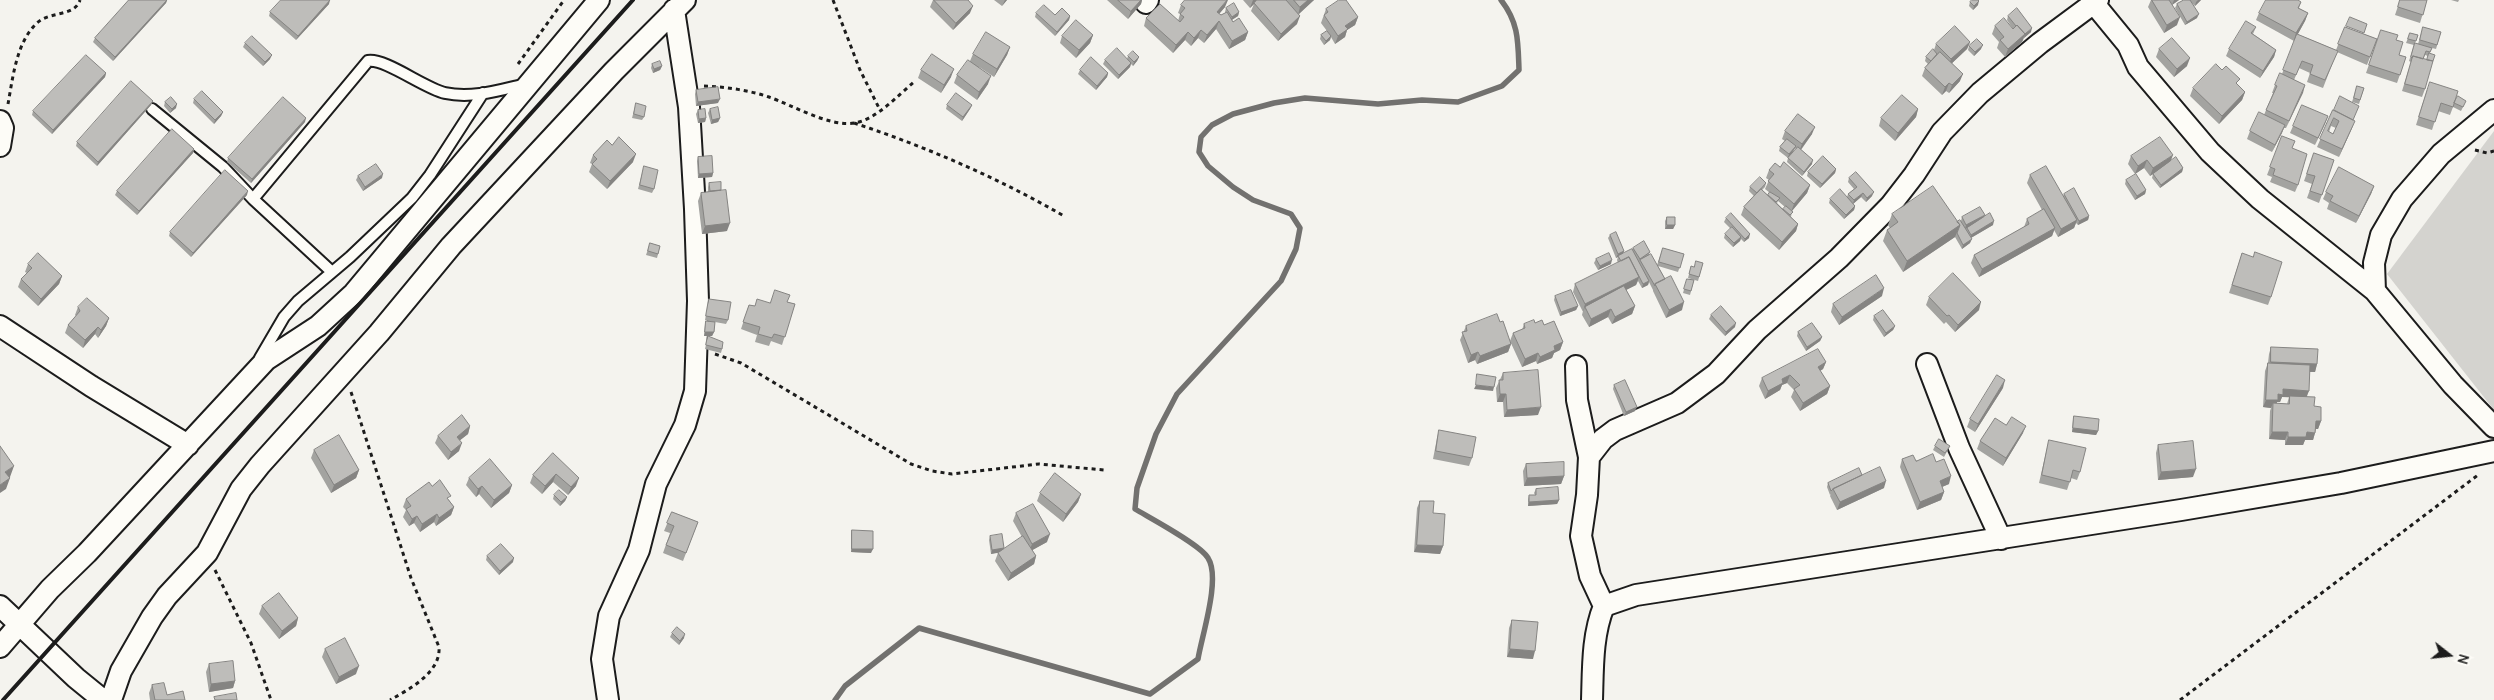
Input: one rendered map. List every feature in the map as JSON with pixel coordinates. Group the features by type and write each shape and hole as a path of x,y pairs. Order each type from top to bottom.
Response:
{"street":[{"path":"0,647 50,590 87,553 266,360 340,308 397,244 599,0"},
{"path":"1589,457 1603,439 1615,430 1677,403 1716,374 1757,330 1839,258 1890,206 1914,175 1942,132 1980,92 2094,1 2128,45 2138,67 2210,152 2260,199 2375,291 2453,385 2494,427"},
{"path":"608,700 602,660 609,616 639,550 656,484 691,408 695,391 698,350 697,252 680,5"},
{"path":"111,700 121,671 152,617 166,596 207,553 241,490 344,370 379,333 450,246 614,71 680,5"},
{"path":"2375,291 2374,263 2382,236 2402,199 2441,154 2494,110"},
{"path":"0,326 91,386 188,445"},
{"path":"1927,364 1959,448 2001,539"},
{"path":"1576,366 1577,400 1589,457 1587,495 1581,536 1590,576 1604,606 1600,616 1594,662 1592,700"},
{"path":"1604,606 1636,595 1658,591 1762,577 2490,460"},
{"path":"0,606 76,678 103,700"}],"lane":[{"path":"253,199 368,61 376,60 419,82 446,93 462,95 483,94 529,83"},
{"path":"251,376 284,317 298,301 362,246 412,198 430,175 483,94"},
{"path":"152,109 223,167 253,199 332,272"}],"path":[{"path":"1,132 18,55 28,34 44,16 72,10 80,0"},
{"path":"501,89 564,0"},
{"path":"833,0 860,70 880,110"},
{"path":"853,123 880,110 914,82"},
{"path":"686,86 728,87 744,90 767,96 830,120 853,123 917,145 987,176 1064,216"},
{"path":"698,350 741,363 911,464 932,471 952,474 1039,464 1104,470"},
{"path":"344,370 411,578 438,647 439,657 435,666 407,691 390,700"},
{"path":"2180,700 2490,460"},
{"path":"207,553 251,643 271,700"}],"shaded area":[{"path":"2494,131 2494,410 2387,274"}],"building":[{"path":"129,0 167,0 115,57 95,38"},
{"path":"281,0 330,0 298,36 270,12"},
{"path":"934,0 968,0 973,6 956,23"},
{"path":"1118,0 1141,0 1131,11"},
{"path":"1185,0 1227,0 1217,12 1221,15 1227,12 1233,22 1239,18 1248,32 1232,41 1219,21 1207,35 1201,30 1194,38 1188,32 1176,45 1146,18 1160,4 1180,22 1184,17 1180,14 1185,8 1181,5"},
{"path":"1257,0 1286,0 1300,16 1281,34 1254,3"},
{"path":"1294,0 1308,0 1300,7"},
{"path":"1339,0 1346,0 1358,17 1345,26 1348,29 1338,36 1324,15 1328,12 1326,9"},
{"path":"1972,0 1979,1 1974,6 1970,2"},
{"path":"2152,0 2169,0 2180,17 2167,25"},
{"path":"2184,0 2190,0 2199,14 2187,22 2177,4"},
{"path":"2266,0 2298,0 2301,2 2298,8 2308,13 2296,33 2259,13"},
{"path":"2400,0 2427,0 2423,15 2398,7"},
{"path":"1234,3 1239,12 1232,17 1226,8"},
{"path":"1044,5 1055,15 1062,8 1070,16 1057,32 1036,13"},
{"path":"2017,8 2032,28 2025,34 2008,16"},
{"path":"2350,17 2367,24 2364,33 2346,26"},
{"path":"2004,18 2013,29 2017,25 2025,34 2008,49 2000,40 2004,37 1995,26"},
{"path":"1076,20 1093,35 1079,50 1062,36"},
{"path":"2246,21 2256,27 2251,33 2276,50 2263,71 2229,49"},
{"path":"1955,26 1970,42 1951,59 1936,44"},
{"path":"2345,27 2377,39 2370,57 2338,44"},
{"path":"2423,27 2441,32 2437,45 2420,40"},
{"path":"2381,30 2398,35 2396,40 2403,42 2399,55 2406,57 2400,75 2369,65"},
{"path":"1327,31 1331,36 1326,41 1321,35"},
{"path":"986,32 1010,47 997,69 973,54"},
{"path":"2410,33 2418,35 2416,41 2408,39"},
{"path":"2297,34 2338,51 2325,80 2310,74 2313,65 2302,61 2296,75 2283,70"},
{"path":"252,36 272,55 265,62 245,43"},
{"path":"2172,38 2190,58 2177,69 2159,49"},
{"path":"1977,39 1983,45 1975,52 1969,46"},
{"path":"2415,43 2432,48 2430,52 2426,51 2423,59 2411,57"},
{"path":"1117,48 1131,63 1119,75 1105,60"},
{"path":"1933,49 1937,54 1931,61 1926,57"},
{"path":"1133,51 1139,57 1134,62 1128,56"},
{"path":"1940,52 1963,74 1952,85 1949,83 1945,87 1925,68"},
{"path":"2429,53 2435,55 2433,61 2427,60"},
{"path":"932,54 954,69 944,85 921,70"},
{"path":"86,55 106,73 53,130 33,111"},
{"path":"2413,56 2433,61 2425,89 2405,84"},
{"path":"1091,57 1108,73 1097,86 1080,70"},
{"path":"968,60 991,76 979,92 957,75"},
{"path":"660,61 662,66 654,69 652,64"},
{"path":"2216,64 2222,70 2226,66 2240,79 2236,83 2245,92 2222,116 2193,88"},
{"path":"2280,73 2305,85 2289,121 2266,110 2277,86 2275,85"},
{"path":"131,81 153,101 98,162 77,142"},
{"path":"2430,82 2458,91 2453,107 2441,103 2435,122 2419,117"},
{"path":"2357,86 2364,88 2360,100 2354,98"},
{"path":"718,87 720,99 698,102 696,90"},
{"path":"202,91 223,112 215,120 194,99"},
{"path":"956,93 972,105 963,117 947,105"},
{"path":"1902,95 1918,109 1898,133 1881,118"},
{"path":"2340,96 2359,106 2353,120 2334,110"},
{"path":"2458,96 2466,101 2463,107 2454,103"},
{"path":"171,97 177,104 172,109 165,102"},
{"path":"283,97 306,118 252,179 228,158"},
{"path":"636,103 646,106 644,117 634,114"},
{"path":"2302,105 2328,116 2318,138 2293,126"},
{"path":"718,107 720,118 712,120 710,109"},
{"path":"705,109 706,118 699,119 698,110"},
{"path":"2333,110 2355,121 2342,149 2320,139","holes":["2334,118 2339,121 2333,134 2328,131"]},
{"path":"2259,112 2285,125 2275,145 2250,131"},
{"path":"1798,114 1815,127 1802,144 1785,131"},
{"path":"172,129 194,149 139,211 117,191"},
{"path":"2282,136 2295,141 2292,148 2307,154 2298,185 2273,175 2275,169 2270,167"},
{"path":"619,137 636,154 610,181 592,164 597,159 593,155 607,140 612,145"},
{"path":"2160,137 2173,155 2153,168 2147,160 2138,166 2131,156"},
{"path":"1787,139 1796,146 1789,154 1780,147"},
{"path":"1798,147 1813,160 1804,172 1788,158"},
{"path":"2314,153 2334,160 2322,195 2310,191 2315,176 2307,174"},
{"path":"712,156 713,173 699,174 698,157"},
{"path":"1823,156 1836,169 1822,184 1808,172"},
{"path":"2176,157 2183,168 2161,185 2153,174"},
{"path":"1784,162 1810,185 1794,204 1768,181 1774,174 1769,170 1775,163 1780,167"},
{"path":"376,164 383,174 365,187 358,176"},
{"path":"644,166 658,170 654,189 640,185"},
{"path":"2046,166 2077,220 2061,229 2030,175"},
{"path":"2339,167 2374,186 2359,216 2330,201 2333,196 2326,192"},
{"path":"225,170 248,191 193,253 170,232"},
{"path":"1856,172 1874,192 1867,198 1863,193 1854,200 1848,194 1857,187 1849,178"},
{"path":"2136,174 2146,190 2137,196 2126,180"},
{"path":"1760,177 1766,183 1757,193 1750,187"},
{"path":"721,182 721,190 710,191 709,183"},
{"path":"1933,186 1960,225 1907,261 1887,230 1898,222 1892,214"},
{"path":"2074,188 2089,216 2079,221 2064,194"},
{"path":"1761,189 1798,224 1782,242 1744,207"},
{"path":"1840,189 1855,206 1846,215 1830,199"},
{"path":"726,190 730,223 705,226 701,193"},
{"path":"1770,192 1780,198 1776,202 1768,195"},
{"path":"1786,206 1793,212 1790,215 1783,209"},
{"path":"1980,207 1985,215 1966,225 1962,217"},
{"path":"2044,209 2055,228 1982,269 1974,255 2029,224 2027,219"},
{"path":"1731,213 1750,234 1745,239 1726,218"},
{"path":"1990,213 1994,221 1971,235 1967,228"},
{"path":"1667,217 1675,217 1675,225 1667,225"},
{"path":"1960,220 1972,239 1963,245 1957,233 1960,225 1957,222"},
{"path":"1732,227 1741,237 1734,243 1725,234"},
{"path":"1616,232 1624,251 1618,254 1610,235"},
{"path":"1644,241 1650,252 1640,259 1633,248"},
{"path":"650,243 660,246 658,254 648,251"},
{"path":"1663,248 1684,254 1680,268 1659,262"},
{"path":"1632,249 1649,281 1643,284 1629,257 1621,261 1618,256"},
{"path":"2255,252 2282,262 2271,297 2232,285 2242,253 2253,257"},
{"path":"38,253 62,276 41,299 21,279 32,268 28,264"},
{"path":"1609,253 1612,260 1600,266 1596,259"},
{"path":"1651,254 1665,279 1655,284 1655,286 1640,260"},
{"path":"1629,257 1639,277 1585,304 1575,284"},
{"path":"1696,261 1703,263 1699,277 1689,274 1691,266 1694,267"},
{"path":"1953,273 1981,302 1958,325 1929,297"},
{"path":"1876,275 1884,288 1842,317 1833,304"},
{"path":"1671,276 1684,302 1669,310 1655,284"},
{"path":"1687,279 1694,280 1691,291 1684,289"},
{"path":"1624,286 1635,306 1615,317 1611,309 1591,319 1585,307"},
{"path":"775,290 790,295 787,302 795,304 785,337 774,334 772,338 758,334 760,327 743,322 749,305 755,306 757,299 770,303"},
{"path":"1571,290 1578,306 1561,312 1555,296"},
{"path":"87,298 109,318 101,330 98,327 85,340 68,325 80,311 78,307"},
{"path":"709,299 731,302 728,320 706,316"},
{"path":"1721,306 1736,323 1726,332 1711,315"},
{"path":"1883,310 1895,326 1886,333 1874,316"},
{"path":"1497,314 1500,322 1503,321 1511,344 1480,356 1478,352 1471,355 1462,332 1467,331 1466,326"},
{"path":"1534,320 1535,323 1542,320 1544,325 1554,321 1563,342 1554,346 1555,350 1540,357 1538,353 1525,359 1513,333 1525,328 1524,324"},
{"path":"706,321 715,322 714,332 705,332"},
{"path":"1812,323 1822,337 1807,347 1798,332"},
{"path":"708,336 723,342 722,349 706,345"},
{"path":"2271,347 2318,349 2317,364 2271,362"},
{"path":"1818,349 1826,362 1818,367 1830,386 1803,403 1794,389 1800,385 1790,375 1782,379 1783,383 1768,391 1762,378"},
{"path":"2268,363 2310,365 2309,391 2283,389 2283,395 2278,394 2278,400 2266,400"},
{"path":"1538,370 1541,407 1507,410 1506,394 1500,394 1499,380 1503,380 1503,373"},
{"path":"1477,374 1496,377 1494,387 1476,385"},
{"path":"1997,375 2005,380 1978,424 1970,419"},
{"path":"1625,380 1637,407 1626,412 1614,385"},
{"path":"2290,396 2315,397 2314,406 2321,407 2321,421 2316,421 2315,433 2307,432 2306,437 2288,437 2288,432 2272,432 2273,403 2289,404"},
{"path":"462,415 470,426 457,437 462,443 451,452 438,436"},
{"path":"2074,416 2099,419 2098,431 2073,428"},
{"path":"2012,417 2026,426 2006,458 1980,441 1995,418 2006,425"},
{"path":"1439,430 1476,437 1472,458 1436,451"},
{"path":"339,435 359,470 334,485 314,450"},
{"path":"1939,439 1950,446 1945,453 1935,446"},
{"path":"2049,440 2086,448 2080,472 2073,470 2070,482 2042,475"},
{"path":"2193,441 2196,469 2161,472 2158,445"},
{"path":"0,446 14,466 5,472 10,478 0,485"},
{"path":"553,453 579,478 571,487 556,474 545,486 533,475"},
{"path":"1933,454 1936,462 1944,459 1951,476 1940,481 1944,492 1920,502 1902,459 1913,455 1916,461"},
{"path":"490,459 512,485 494,500 482,486 478,489 469,478"},
{"path":"1564,462 1564,476 1527,478 1526,464"},
{"path":"1880,467 1886,481 1840,502 1833,489"},
{"path":"1859,468 1862,475 1831,491 1828,483"},
{"path":"1055,473 1081,494 1066,514 1040,493"},
{"path":"440,480 451,496 447,498 454,507 439,518 437,514 422,524 417,516 412,519 406,509 411,506 406,499 429,482 432,486"},
{"path":"1558,487 1559,500 1529,502 1529,495 1536,495 1536,489"},
{"path":"559,490 567,497 561,502 554,495"},
{"path":"1420,501 1434,501 1433,513 1445,514 1443,546 1417,545"},
{"path":"1033,504 1050,534 1032,544 1016,513"},
{"path":"672,512 698,522 686,553 666,545 674,526 667,523"},
{"path":"852,530 873,531 873,549 852,549"},
{"path":"1002,534 1004,548 992,550 990,536"},
{"path":"1023,536 1036,556 1011,573 998,553"},
{"path":"501,544 514,558 500,571 487,556"},
{"path":"279,593 298,618 282,631 262,606"},
{"path":"1512,620 1538,622 1535,651 1510,649"},
{"path":"677,627 685,634 680,641 672,633"},
{"path":"345,638 359,666 339,677 325,649"},
{"path":"233,661 235,681 211,684 209,664"},
{"path":"164,683 167,695 183,691 185,700 155,700 152,685"},
{"path":"236,693 237,700 215,700 214,697"}],"waterway":[{"path":"835,700 845,686 919,628 1150,694 1198,659 1212,592 1211,567 1208,558 1196,546 1135,509 1137,488 1156,434 1177,394 1281,281 1296,249 1300,228 1291,214 1253,200 1233,187 1208,166 1199,152 1201,137 1212,125 1233,114 1274,103 1305,98 1378,104 1422,100 1458,102 1502,86 1519,70 1518,42 1514,25 1507,8 1501,0"}],"railway":[{"path":"3,700 633,0"}]}
